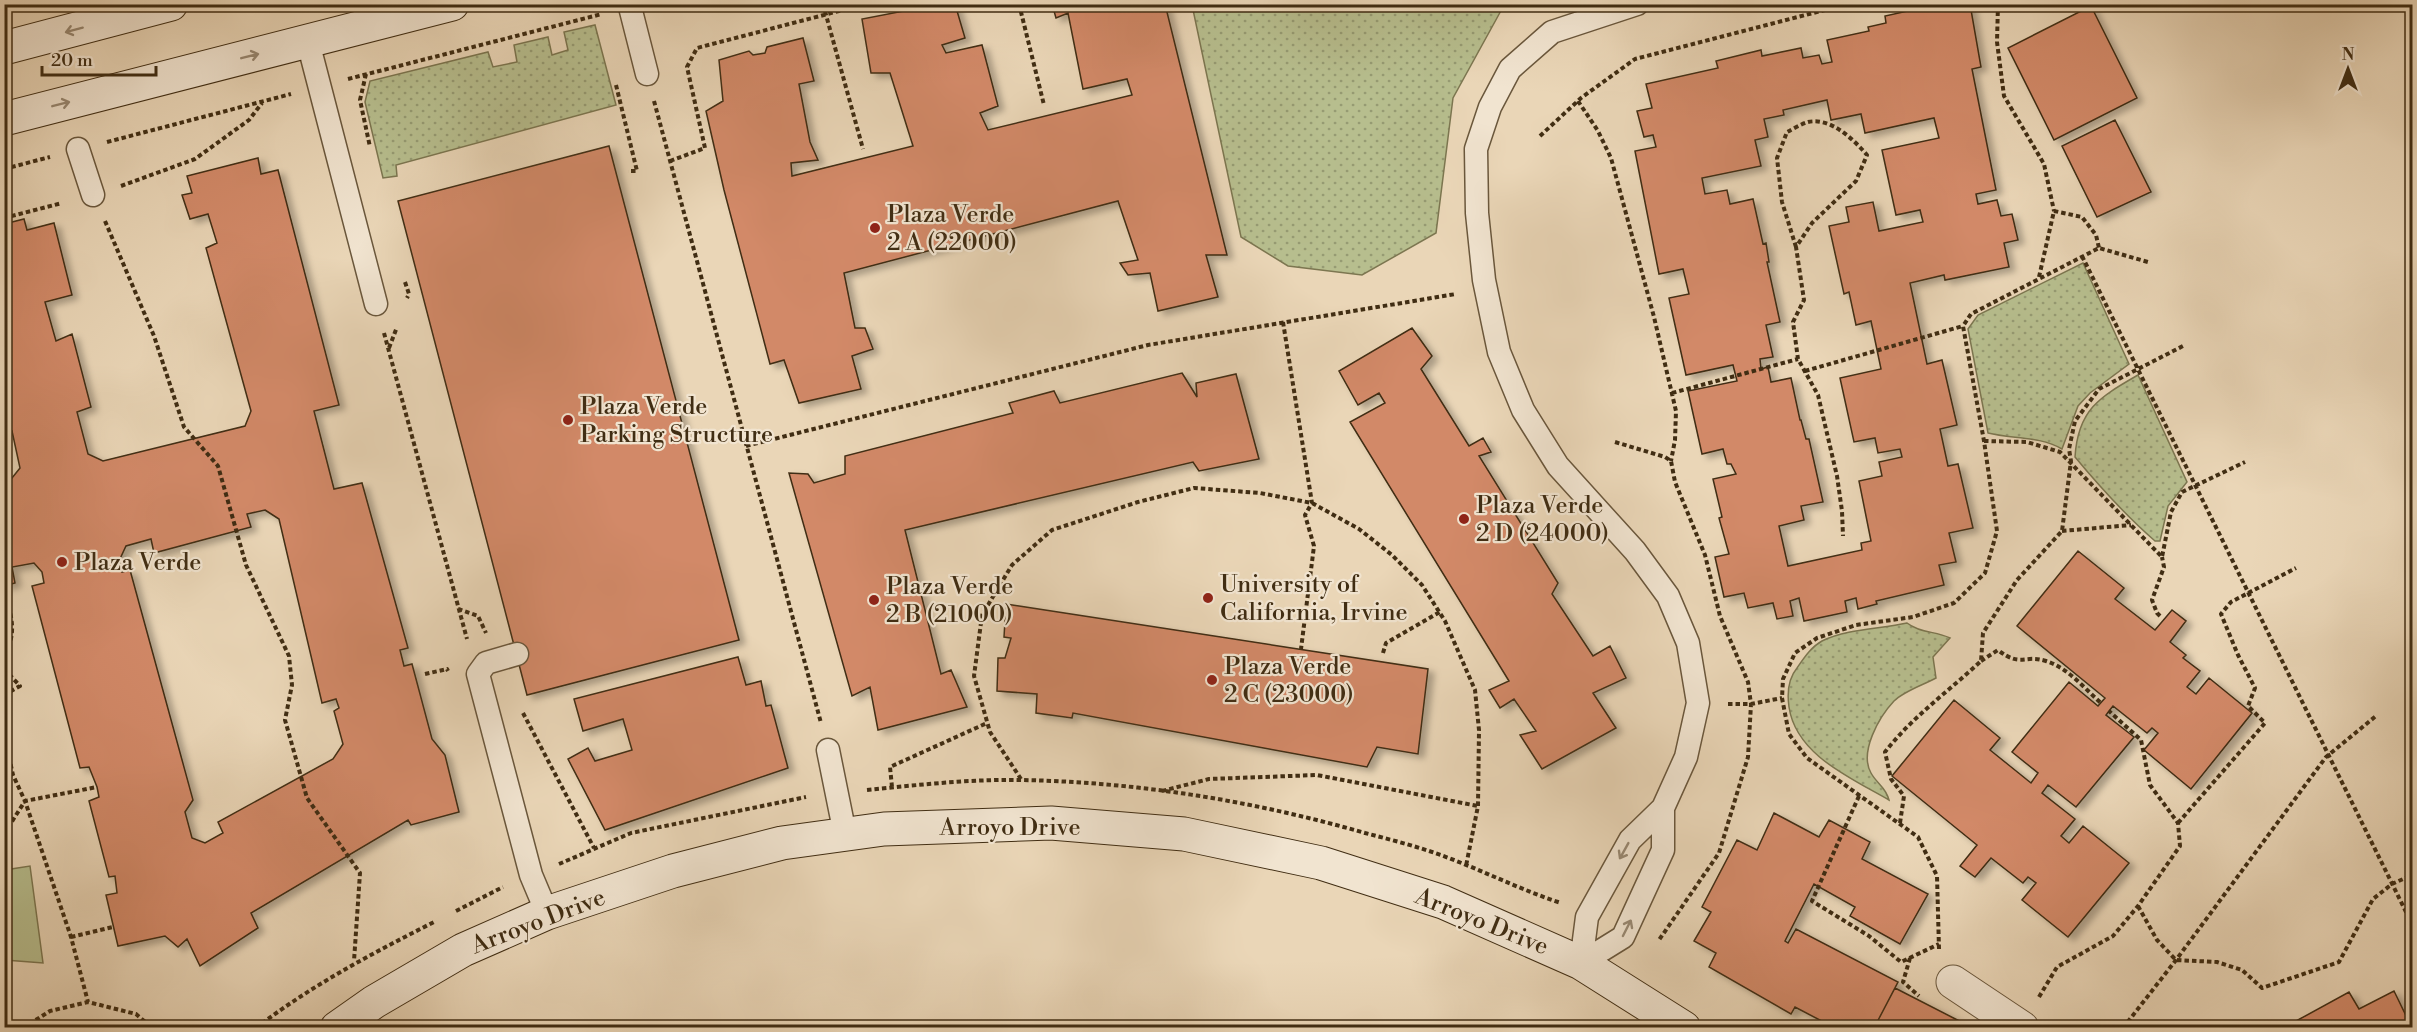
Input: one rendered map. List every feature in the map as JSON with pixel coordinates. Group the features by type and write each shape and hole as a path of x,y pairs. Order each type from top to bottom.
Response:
{"street":[{"path":"4,48 171,4"},
{"path":"4,119 452,4"},
{"name":"Arroyo Drive","path":"337,1028 374,1002 463,950 547,913 673,872 782,843 845,834 884,829 1051,823 1184,834 1321,863 1443,902 1581,963 1684,1028"},
{"path":"1953,982 2021,1027"}],"lane":[{"path":"1581,963 1587,917 1630,840 1663,808 1686,757 1698,703 1688,643 1668,596 1635,551 1558,466 1523,410 1499,352 1486,289 1477,213 1476,149 1490,107 1510,69 1552,32 1637,4"},
{"path":"630,7 647,74"},
{"path":"309,42 376,304"},
{"path":"78,149 93,195"},
{"path":"508,656 486,663 478,674 531,875 547,913"},
{"path":"828,750 845,834"},
{"path":"1581,963 1623,937 1663,850 1663,808"}],"path":[{"path":"823,4 863,149"},
{"path":"670,161 705,148 687,68 697,48 866,4"},
{"path":"1019,4 1044,105"},
{"path":"1540,135 1578,101 1635,59 1848,4"},
{"path":"1998,4 1997,42 2004,96 2044,164 2054,211 2039,277"},
{"path":"598,15 601,26"},
{"path":"647,74 828,750"},
{"path":"615,82 637,171 628,171"},
{"path":"1578,101 1598,131 1611,158 1676,411 1675,440 1671,461 1675,482 1706,555 1720,616 1748,682 1751,704 1748,757 1719,853 1657,942"},
{"path":"4,218 93,195 195,159 249,120 263,103"},
{"path":"1796,247 1812,223 1856,181 1867,155 1850,136 1828,125 1809,122 1787,132 1777,158 1782,202 1796,247 1804,300 1793,322 1798,359 1818,395 1837,476 1843,536"},
{"path":"93,195 154,336 184,427 218,466 246,565 289,656 292,685 285,720 307,798 360,873 354,962"},
{"path":"2054,211 2082,217 2096,235 2099,248"},
{"path":"1804,371 1963,326 1971,314 2099,248 2148,262"},
{"path":"2082,256 2194,486 2394,883 2412,924"},
{"path":"746,446 1148,345 1486,289"},
{"path":"376,304 458,609 478,674"},
{"path":"1283,322 1312,503 1305,515 1314,546 1301,649"},
{"path":"1953,982 1939,955 1937,876 1918,837 1807,758 1789,734 1782,698 1784,679 1795,653 1817,638 1856,625 1912,617 1954,603 1985,573 1997,531 1984,441 1963,326"},
{"path":"1981,661 1983,633 2017,580 2062,531 2071,461 2068,449 2075,421 2099,389 2185,345"},
{"path":"1672,393 1798,359"},
{"path":"1984,441 2027,442 2060,452 2162,557"},
{"path":"1615,442 1665,457 1671,461"},
{"path":"2160,616 2152,600 2164,567 2162,557 2174,503 2182,492 2245,462"},
{"path":"1022,780 990,732 974,676 982,615 1012,565 1052,530 1138,502 1194,488 1245,490 1312,503 1359,529 1392,555 1422,585 1440,612 1475,690 1480,774 1478,806 1466,866"},
{"path":"2062,531 2131,525"},
{"path":"2178,823 2265,723 2248,706 2255,688 2221,614 2231,602 2296,568"},
{"path":"4,592 14,624 9,647 4,655"},
{"path":"458,609 478,616 508,656"},
{"path":"1383,653 1386,643 1440,612"},
{"path":"1900,823 1904,796 1891,779 1885,752 1904,728 1981,661 1998,650 2011,660 2043,660 2061,667 2101,703"},
{"path":"4,669 20,686 4,695"},
{"path":"1698,703 1751,704 1782,698"},
{"path":"520,709 594,848"},
{"path":"2021,1027 2057,967 2113,936 2138,906 2180,846 2178,823 2150,785 2141,740 2109,711"},
{"path":"2123,1028 2328,755 2376,716"},
{"path":"892,787 890,767 987,723"},
{"path":"4,735 13,775 25,801 71,937 88,1002"},
{"path":"1160,791 1209,779 1317,775 1478,806"},
{"path":"4,834 25,801 97,787"},
{"path":"1859,796 1812,901 1869,936 1901,962 1939,944"},
{"path":"570,860 631,833 789,799"},
{"path":"2138,906 2157,940 2176,960 2217,962 2242,970 2262,988 2339,962 2373,898 2394,883 2412,875"},
{"path":"447,915 498,889"},
{"path":"256,1028 292,1001 354,962 436,920"},
{"path":"71,937 113,927"},
{"path":"23,1028 50,1011 88,1002 136,1014 152,1028"}],"green space":[{"path":"1192,5 1509,5 1503,7 1453,98 1436,233 1362,275 1288,266 1241,237"},
{"path":"595,25 616,105 396,165 397,176 383,178 365,102 370,81 488,52 493,67 517,62 514,45 548,37 552,55 568,50 564,32"},
{"path":"2083,263 2129,364 2090,393 2078,406 2062,449 2045,442 1988,433 1968,329 1978,315"},
{"path":"2138,375 2187,482 2168,506 2160,541 2155,541 2133,521 2075,457 2081,427 2093,406 2113,390"},
{"path":"1907,623 1917,629 1950,638 1933,657 1936,678 1898,697 1882,716 1872,735 1867,755 1868,765 1873,777 1886,792 1889,800 1843,774 1814,752 1802,739 1794,724 1789,707 1788,691 1794,672 1814,646 1822,641 1852,632"},
{"path":"30,866 43,963 5,960 5,870"}],"building":[{"name":"Plaza Verde 2 A (22000)","path":"940,4 955,4 965,38 942,45 946,53 982,45 998,106 980,113 988,130 1132,95 1127,79 1083,89 1068,13 1056,18 1052,4 1121,4 1122,9 1138,4 1165,4 1227,255 1206,255 1218,297 1158,311 1150,273 1128,275 1120,263 1138,260 1118,201 844,273 855,328 865,328 873,349 852,356 861,389 799,403 784,360 770,364 724,190 706,111 723,101 719,60 749,51 753,55 765,53 767,47 803,38 814,81 799,84 810,142 818,160 791,163 792,176 913,146 890,73 871,73 862,19"},
{"path":"1939,4 1970,4 1981,67 1972,69 1996,190 1976,194 1978,204 1997,200 2001,216 2012,214 2018,240 2004,243 2009,267 1945,280 1944,275 1910,283 1927,364 1942,360 1957,425 1940,429 1948,466 1958,464 1973,528 1949,533 1956,562 1939,565 1944,585 1876,601 1877,604 1858,609 1856,598 1845,601 1847,612 1804,621 1799,598 1790,601 1793,616 1777,619 1773,603 1748,608 1744,593 1724,597 1715,557 1729,554 1719,518 1722,517 1713,479 1736,474 1731,464 1727,464 1723,449 1702,454 1688,391 1737,381 1733,365 1686,375 1669,298 1689,294 1683,269 1659,274 1635,151 1656,147 1653,135 1644,137 1637,111 1652,108 1646,84 1718,68 1716,61 1761,50 1762,56 1801,48 1803,58 1819,55 1822,64 1832,62 1827,40 1869,31 1868,27 1886,23 1885,16","holes":["1827,100 1831,120 1861,114 1865,133 1934,118 1939,138 1882,150 1896,215 1920,210 1923,222 1879,231 1873,202 1846,207 1849,222 1829,226 1844,294 1849,292 1856,325 1871,321 1881,369 1840,378 1854,442 1875,438 1878,453 1900,449 1902,457 1879,462 1882,476 1859,481 1871,541 1861,543 1862,550 1788,566 1779,526 1804,520 1801,506 1823,502 1809,439 1806,439 1800,420 1791,378 1771,382 1768,367 1761,369 1760,359 1773,357 1766,325 1780,322 1767,262 1769,262 1766,243 1763,244 1753,199 1730,204 1727,190 1705,194 1702,178 1761,166 1755,140 1768,137 1764,119 1784,115 1783,110"]},
{"path":"2091,6 2137,98 2054,140 2008,48"},
{"path":"2115,120 2151,192 2097,217 2062,146"},
{"name":"Plaza Verde Parking Structure","path":"609,146 739,640 527,695 398,201"},
{"name":"Plaza Verde","path":"258,158 261,174 278,170 339,405 314,411 334,489 362,483 408,648 400,650 404,666 412,664 432,739 445,755 459,812 411,825 408,820 251,913 258,928 200,966 187,939 178,947 165,936 118,946 106,895 117,893 115,876 109,877 89,801 99,797 97,787 89,767 80,768 32,586 44,583 42,572 34,563 12,567 15,583 4,586 4,483 8,483 20,468 12,431 4,433 4,224 24,219 27,230 54,223 72,295 45,302 56,341 72,334 91,407 77,412 88,454 103,461 245,426 251,411 206,248 217,243 208,214 190,219 182,195 192,193 187,176","holes":["265,510 279,519 322,703 336,699 339,708 334,711 343,744 333,759 218,822 223,833 205,843 192,838 185,812 193,800 130,570 122,572 119,561 126,546 151,539 154,553 251,527 247,514"]},
{"name":"Plaza Verde 2 D (24000)","path":"1412,328 1432,356 1421,369 1469,446 1483,438 1491,452 1479,456 1558,583 1552,594 1593,656 1610,646 1626,678 1593,693 1616,728 1542,769 1520,735 1536,731 1514,699 1500,708 1489,690 1509,681 1350,422 1385,403 1379,393 1358,405 1339,371"},
{"name":"Plaza Verde 2 B (21000)","path":"1182,373 1197,397 1196,383 1236,374 1259,459 1199,471 1193,462 905,530 941,674 951,670 967,707 878,730 870,687 852,696 789,473 808,474 814,483 845,474 845,456 1013,413 1009,403 1054,391 1060,403"},
{"path":"2078,551 2124,588 2115,599 2155,630 2172,610 2186,621 2170,642 2186,655 2183,658 2200,671 2187,687 2196,694 2209,678 2252,713 2191,789 2144,750 2158,733 2152,728 2147,733 2113,706 2106,715 2134,737 2076,807 2048,785 2042,793 2075,819 2061,836 2069,843 2083,826 2129,863 2068,937 2022,900 2036,883 2028,877 2023,883 1991,858 1975,877 1960,866 1977,845 1892,776 1954,700 2000,738 1990,750 2031,783 2038,773 2012,752 2069,682 2098,706 2105,698 2017,626"},
{"name":"Plaza Verde 2 C (23000)","path":"1006,604 1428,669 1418,754 1377,747 1367,767 1073,713 1072,718 1036,713 1037,694 997,691 998,658 1005,658 1011,638 1004,637"},
{"path":"738,657 746,685 761,681 766,706 771,705 788,768 605,830 568,759 588,748 595,761 632,750 623,719 583,731 574,699"},
{"path":"1774,813 1819,837 1829,820 1870,842 1862,859 1928,894 1900,944 1850,916 1855,907 1814,884 1785,941 1788,943 1796,929 1898,982 1874,1028 1835,1028 1795,1007 1791,1014 1709,967 1716,953 1694,941 1711,912 1702,907 1737,840 1757,850"},
{"path":"1895,988 1973,1028 1874,1028"},
{"path":"2394,991 2412,1028 2274,1028 2285,1021 2287,1026 2349,992 2359,1009"}],"place":[{"name":"Plaza Verde 2 A (22000)","path":"875,228"},
{"name":"Plaza Verde Parking Structure","path":"568,420"},
{"name":"Plaza Verde 2 D (24000)","path":"1464,519"},
{"name":"Plaza Verde","path":"62,562"},
{"name":"University of California, Irvine","path":"1208,598"},
{"name":"Plaza Verde 2 B (21000)","path":"874,600"},
{"name":"Plaza Verde 2 C (23000)","path":"1212,680"}]}
